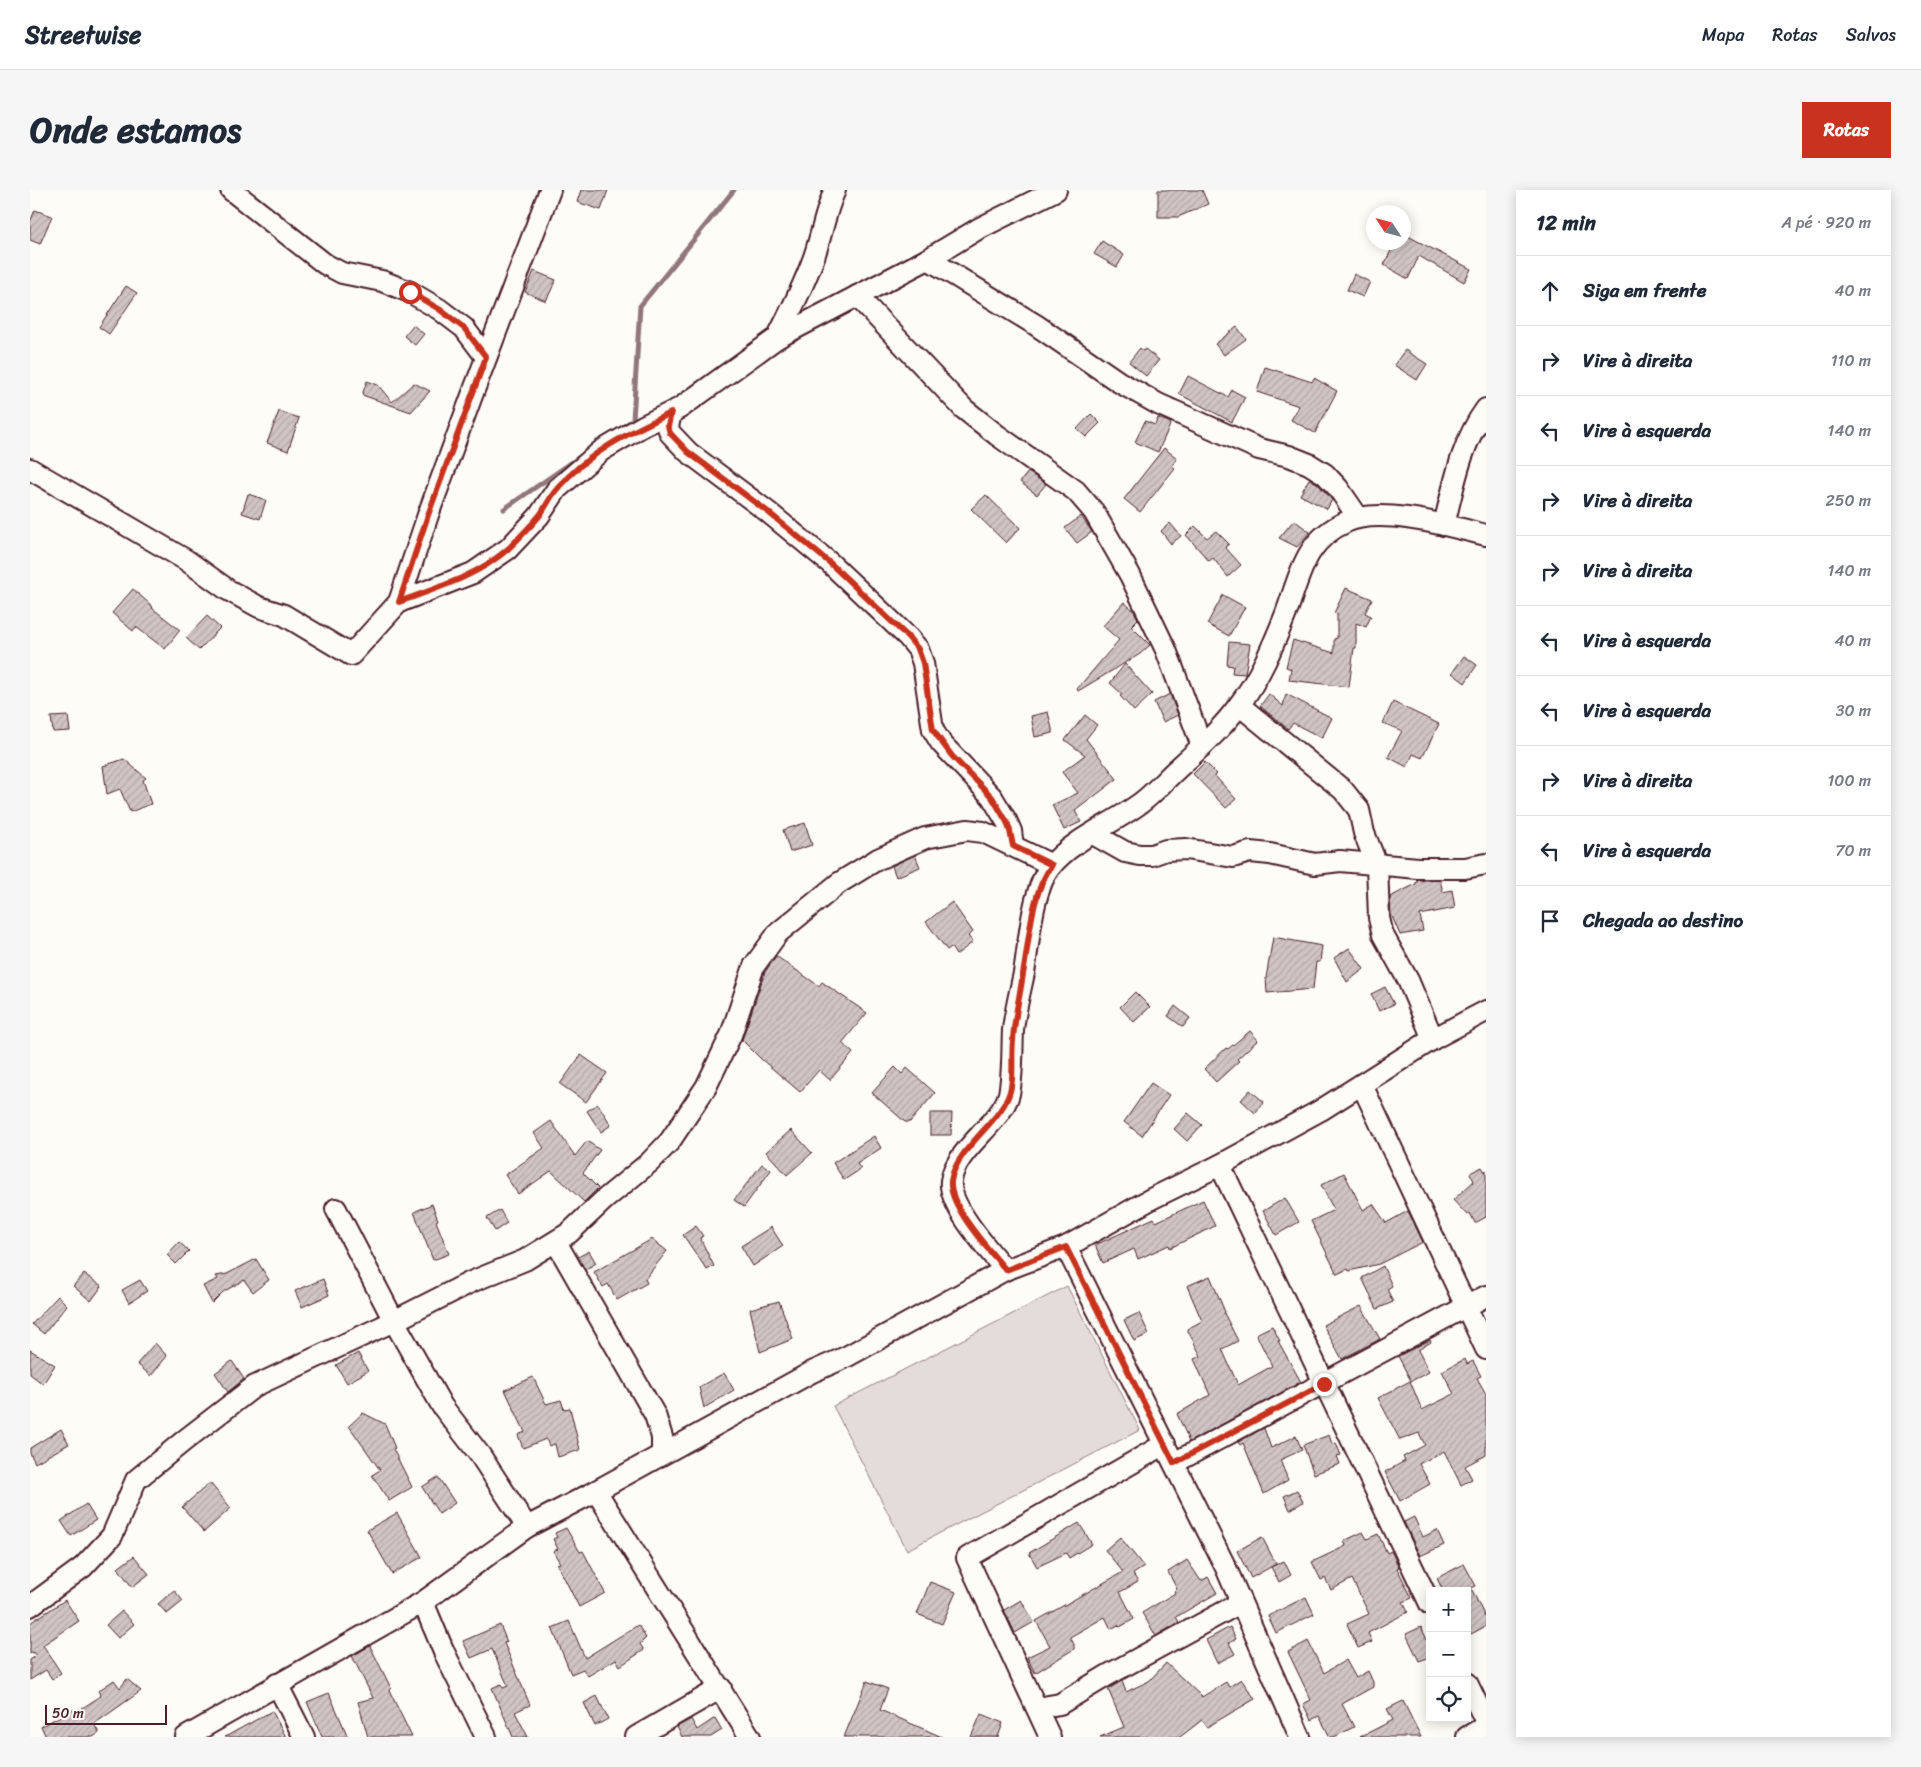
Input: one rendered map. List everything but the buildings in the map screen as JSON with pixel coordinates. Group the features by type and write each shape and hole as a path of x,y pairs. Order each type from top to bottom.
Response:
{"street":[{"path":"232,190 325,264 342,273 382,281 410,292 439,309 464,328 486,357"},
{"path":"30,469 186,560 228,590 259,607 284,615 351,655 399,602 428,515 550,190"},
{"path":"776,338 801,291 815,255 824,216 835,190"},
{"path":"399,602 473,573 508,549 539,516 557,489 601,451 643,426 680,408 776,338 928,259 978,229 1056,190"},
{"path":"928,259 1036,325 1118,382 1158,404 1259,449 1289,456 1309,464 1325,474 1338,488 1358,517"},
{"path":"857,296 964,409 997,436 1076,491 1094,512 1130,575 1166,650 1202,746"},
{"path":"1444,525 1462,453 1486,409"},
{"path":"671,413 668,426 670,433 688,452 768,512 830,563 908,637 918,649 923,663 933,730 952,756 992,797 1009,826 1013,846"},
{"path":"1006,1270 964,1217 953,1197 951,1182 955,1169 965,1153 996,1116 1008,1097 1015,1015 1031,926 1044,875 1066,851 1142,802 1202,746 1239,705 1270,650 1286,613 1296,580 1311,549 1327,532 1358,517 1383,515 1444,525 1486,535"},
{"path":"1239,705 1343,790 1359,810 1364,833 1377,865 1379,918 1383,935 1408,980 1433,1040"},
{"path":"30,1606 83,1566 112,1536 136,1480 255,1386 472,1282 525,1260 569,1234 605,1199 650,1162 670,1141 706,1087 732,1035 754,966 778,933 839,882 878,859 925,838 967,830 983,832 1052,865"},
{"path":"1093,834 1125,852 1140,855 1152,855 1166,850 1186,849 1233,858 1250,852 1270,854 1315,864 1340,862 1418,868 1465,868 1486,864"},
{"path":"186,1737 423,1602 526,1527 596,1491 812,1372 846,1357 1006,1270 1066,1247 1151,1199 1220,1165 1321,1110 1433,1040 1486,1010"},
{"path":"1362,1085 1486,1349"},
{"path":"1220,1165 1426,1596"},
{"path":"336,1209 394,1321 442,1406 480,1455 526,1527"},
{"path":"556,1242 656,1415 662,1437 662,1454"},
{"path":"1066,1247 1226,1568 1300,1737"},
{"path":"1174,1463 1486,1296"},
{"path":"1050,1737 967,1558 1165,1444"},
{"path":"596,1491 750,1737"},
{"path":"423,1602 444,1652 486,1737"},
{"path":"1038,1708 1060,1704 1108,1675 1240,1603"},
{"path":"277,1684 304,1737"},
{"path":"636,1737 721,1688"},
{"path":"1471,1691 1486,1722"},
{"path":"1467,1737 1486,1726"}],"shaded area":[{"path":"1067,1286 1140,1430 907,1550 833,1406"}],"waterway":[{"path":"621,428 633,420 640,306 734,190"},
{"path":"504,509 581,456"}],"route":[{"path":"410,292 439,309 464,328 486,357 428,515 399,602 473,573 508,549 539,516 557,489 575,472 601,451 643,426 671,413 668,426 670,433 688,452 768,512 830,563 908,637 918,649 923,663 933,730 952,756 992,797 1007,822 1013,846 1052,865 1044,875 1031,926 1015,1015 1008,1097 996,1116 965,1153 955,1169 951,1182 953,1197 964,1217 1006,1270 1066,1247 1174,1463 1324,1384"}]}
